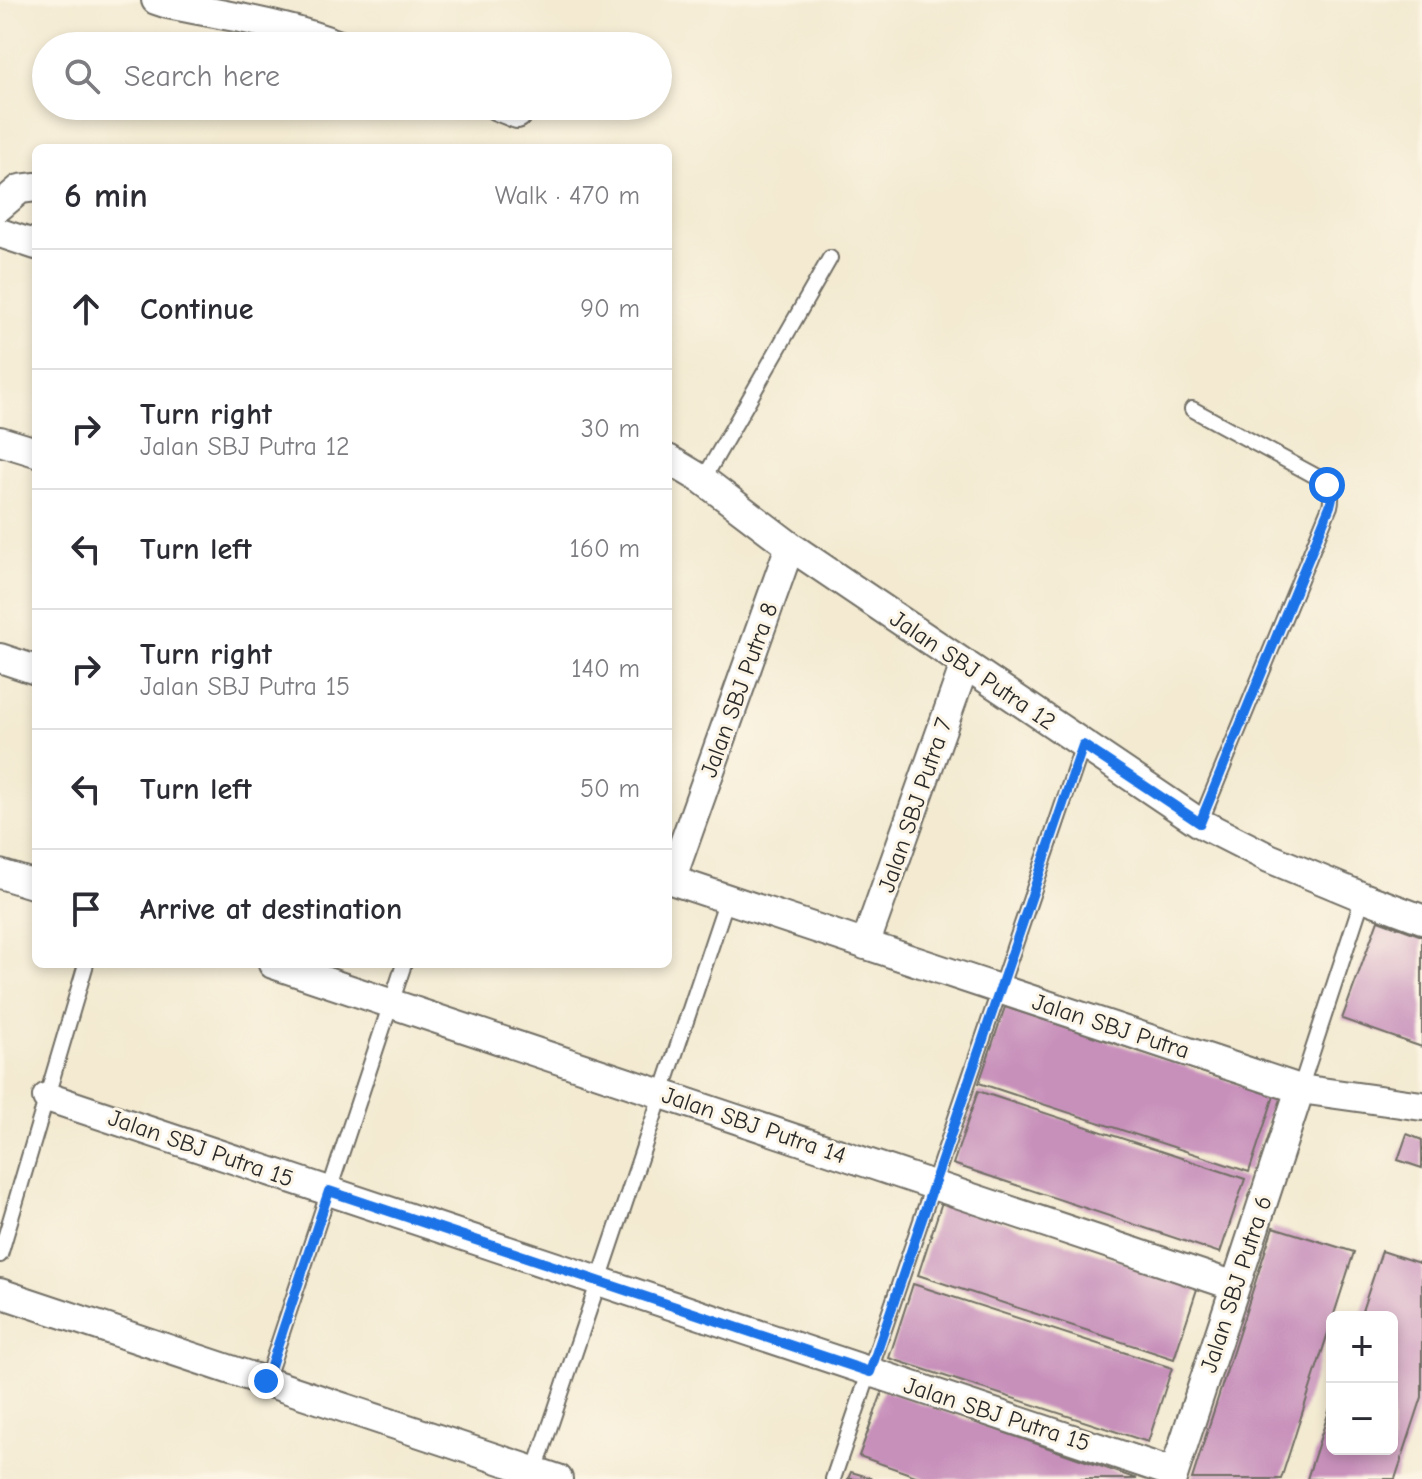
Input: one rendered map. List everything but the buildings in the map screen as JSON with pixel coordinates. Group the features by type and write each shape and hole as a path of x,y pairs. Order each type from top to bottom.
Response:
{"street":[{"path":"156,0 302,32"},
{"path":"0,206 20,189 32,188"},
{"path":"0,233 32,244"},
{"path":"0,441 32,451"},
{"name":"Jalan SBJ Putra 12","path":"672,461 703,480 790,546 1200,823 1269,858 1422,919"},
{"name":"Jalan SBJ Putra 8","path":"672,874 790,546"},
{"path":"0,658 32,669"},
{"name":"Jalan SBJ Putra 7","path":"865,945 965,664"},
{"path":"0,874 32,884"},
{"name":"Jalan SBJ Putra","path":"672,881 1300,1089 1422,1106"},
{"name":"Jalan SBJ Putra 14","path":"285,968 1235,1286"},
{"name":"Jalan SBJ Putra 6","path":"1173,1476 1300,1089"},
{"name":"Jalan SBJ Putra 15","path":"47,1097 1173,1476"},
{"path":"0,1293 546,1475"}],"lane":[{"path":"703,480 830,258"},
{"path":"1192,409 1321,479 1332,498 1200,823"},
{"path":"833,1479 1083,745"},
{"path":"1300,1089 1363,897"},
{"path":"546,1475 599,1281 727,899"},
{"path":"0,1255 85,968"},
{"path":"266,1381 403,968"}],"route":[{"path":"266,1381 329,1191 870,1372 1083,745 1200,823 1330,506 1332,498 1327,485"}]}
